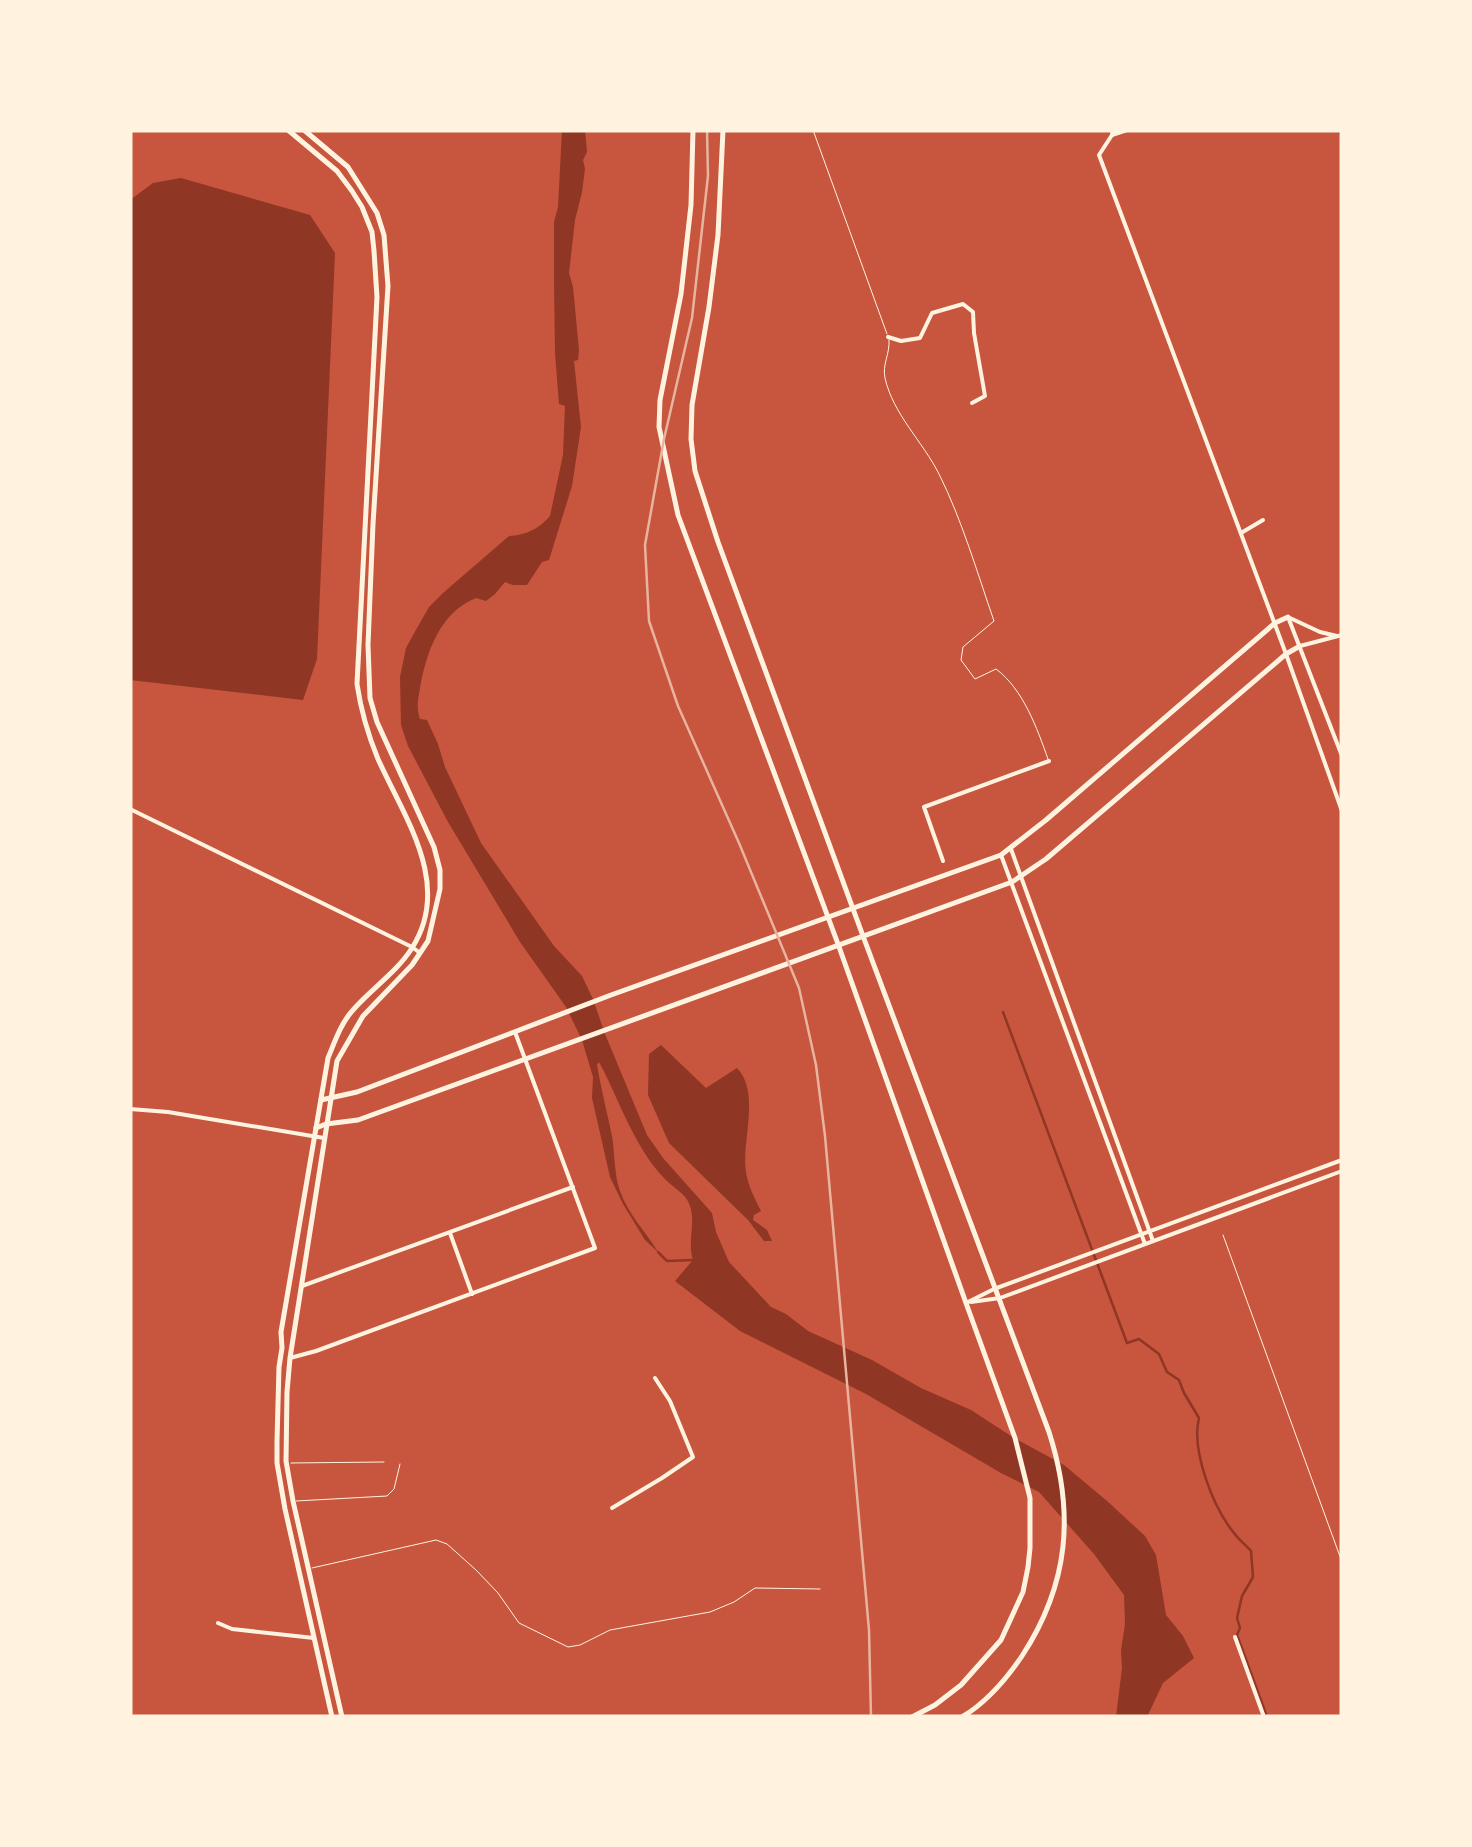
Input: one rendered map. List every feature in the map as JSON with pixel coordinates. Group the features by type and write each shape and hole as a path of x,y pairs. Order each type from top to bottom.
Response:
{"street":[{"path":"288,130 337,171 362,206 372,232 377,297 357,684 368,731 422,852 427,902 412,948 351,1012 328,1058 280,1332 277,1464 332,1717"},
{"path":"304,130 348,167 365,192 378,213 388,260 368,645 370,698 377,722 434,847 440,870 435,918 428,941 412,965 363,1016 337,1061 290,1358 287,1463 342,1717"},
{"path":"693,130 690,223 660,400 659,427 678,515 838,944 1003,1407 1030,1498 1030,1548 1022,1592 1001,1640 961,1686 912,1717"},
{"path":"723,130 710,307 692,405 695,471 862,936 1049,1432 1062,1481 1064,1552 1045,1617 1012,1671 992,1694 962,1717"},
{"path":"1126,130 1113,133 1099,155 1342,810"},
{"path":"888,337 901,341 920,338 932,312 964,304 973,312 985,396 972,404"},
{"path":"1241,533 1263,520"},
{"path":"321,1100 357,1092 611,995 1002,855 1288,617"},
{"path":"1288,617 1339,636"},
{"path":"1288,617 1342,756"},
{"path":"316,1132 326,1124 358,1120 1012,882 1046,859 1286,654 1300,646 1339,636"},
{"path":"943,860 924,807 1049,762"},
{"path":"130,809 420,954"},
{"path":"1010,849 1152,1241"},
{"path":"1002,855 1144,1244"},
{"path":"290,1358 316,1352 596,1248 514,1032"},
{"path":"130,1109 316,1132 324,1138"},
{"path":"966,1303 994,1289 1342,1160"},
{"path":"966,1303 1000,1298 1342,1172"},
{"path":"302,1286 573,1187"},
{"path":"450,1233 472,1294"},
{"path":"612,1508 692,1457 670,1401 656,1378"},
{"path":"218,1623 232,1630 314,1638"},
{"path":"1235,1636 1264,1717"}],"lane":[{"path":"813,130 888,337 886,382 938,472 994,621 963,647 961,660 975,678 996,668 1007,677 1034,722 1049,762"},
{"path":"277,1464 384,1462"},
{"path":"293,1502 387,1496 394,1490 400,1464"},
{"path":"299,1572 436,1540 447,1544 498,1592 519,1624 568,1647 610,1630 710,1612 756,1588 820,1589"}],"path":[{"path":"1222,1236 1342,1562"}],"shaded area":[{"path":"562,130 585,130 587,152 569,273 579,350 578,360 574,361 581,427 572,486 549,560 542,562 527,585 505,582 486,601 476,598 464,604 444,623 423,675 418,704 420,719 427,720 481,843 554,946 582,976 647,1135 712,1213 729,1262 771,1307 808,1331 971,1410 1064,1465 1145,1536 1156,1555 1166,1615 1194,1658 1163,1683 1147,1717 1116,1717 1124,1595 1039,1492 866,1394 740,1331 675,1281 693,1260 692,1212 688,1202 644,1151 599,1062 620,1191 658,1252 645,1240 610,1177 592,1098 593,1077 582,1040 566,1007 520,942 408,746 401,725 400,677 406,648 429,607 509,536 532,530 550,516 563,455 565,406 559,404 554,281 554,222"},
{"path":"181,178 310,215 335,253 317,659 303,700 130,680 130,200 153,183"},
{"path":"661,1045 706,1088 737,1068 744,1078 749,1104 746,1172 761,1211 753,1220 767,1230 772,1241 764,1241 748,1220 669,1143 648,1095 649,1054"}],"waterway":[{"path":"1339,130 1342,137"},
{"path":"1003,1012 1127,1343 1139,1339 1159,1354 1167,1372 1179,1380 1199,1418 1198,1446 1212,1494 1226,1522 1251,1551 1253,1577 1242,1596 1237,1635 1267,1717"},
{"path":"658,1252 667,1261 693,1260"}],"railway":[{"path":"707,130 708,176 692,318 645,545 649,621 678,706 799,988 816,1065 869,1630 871,1717"}]}
